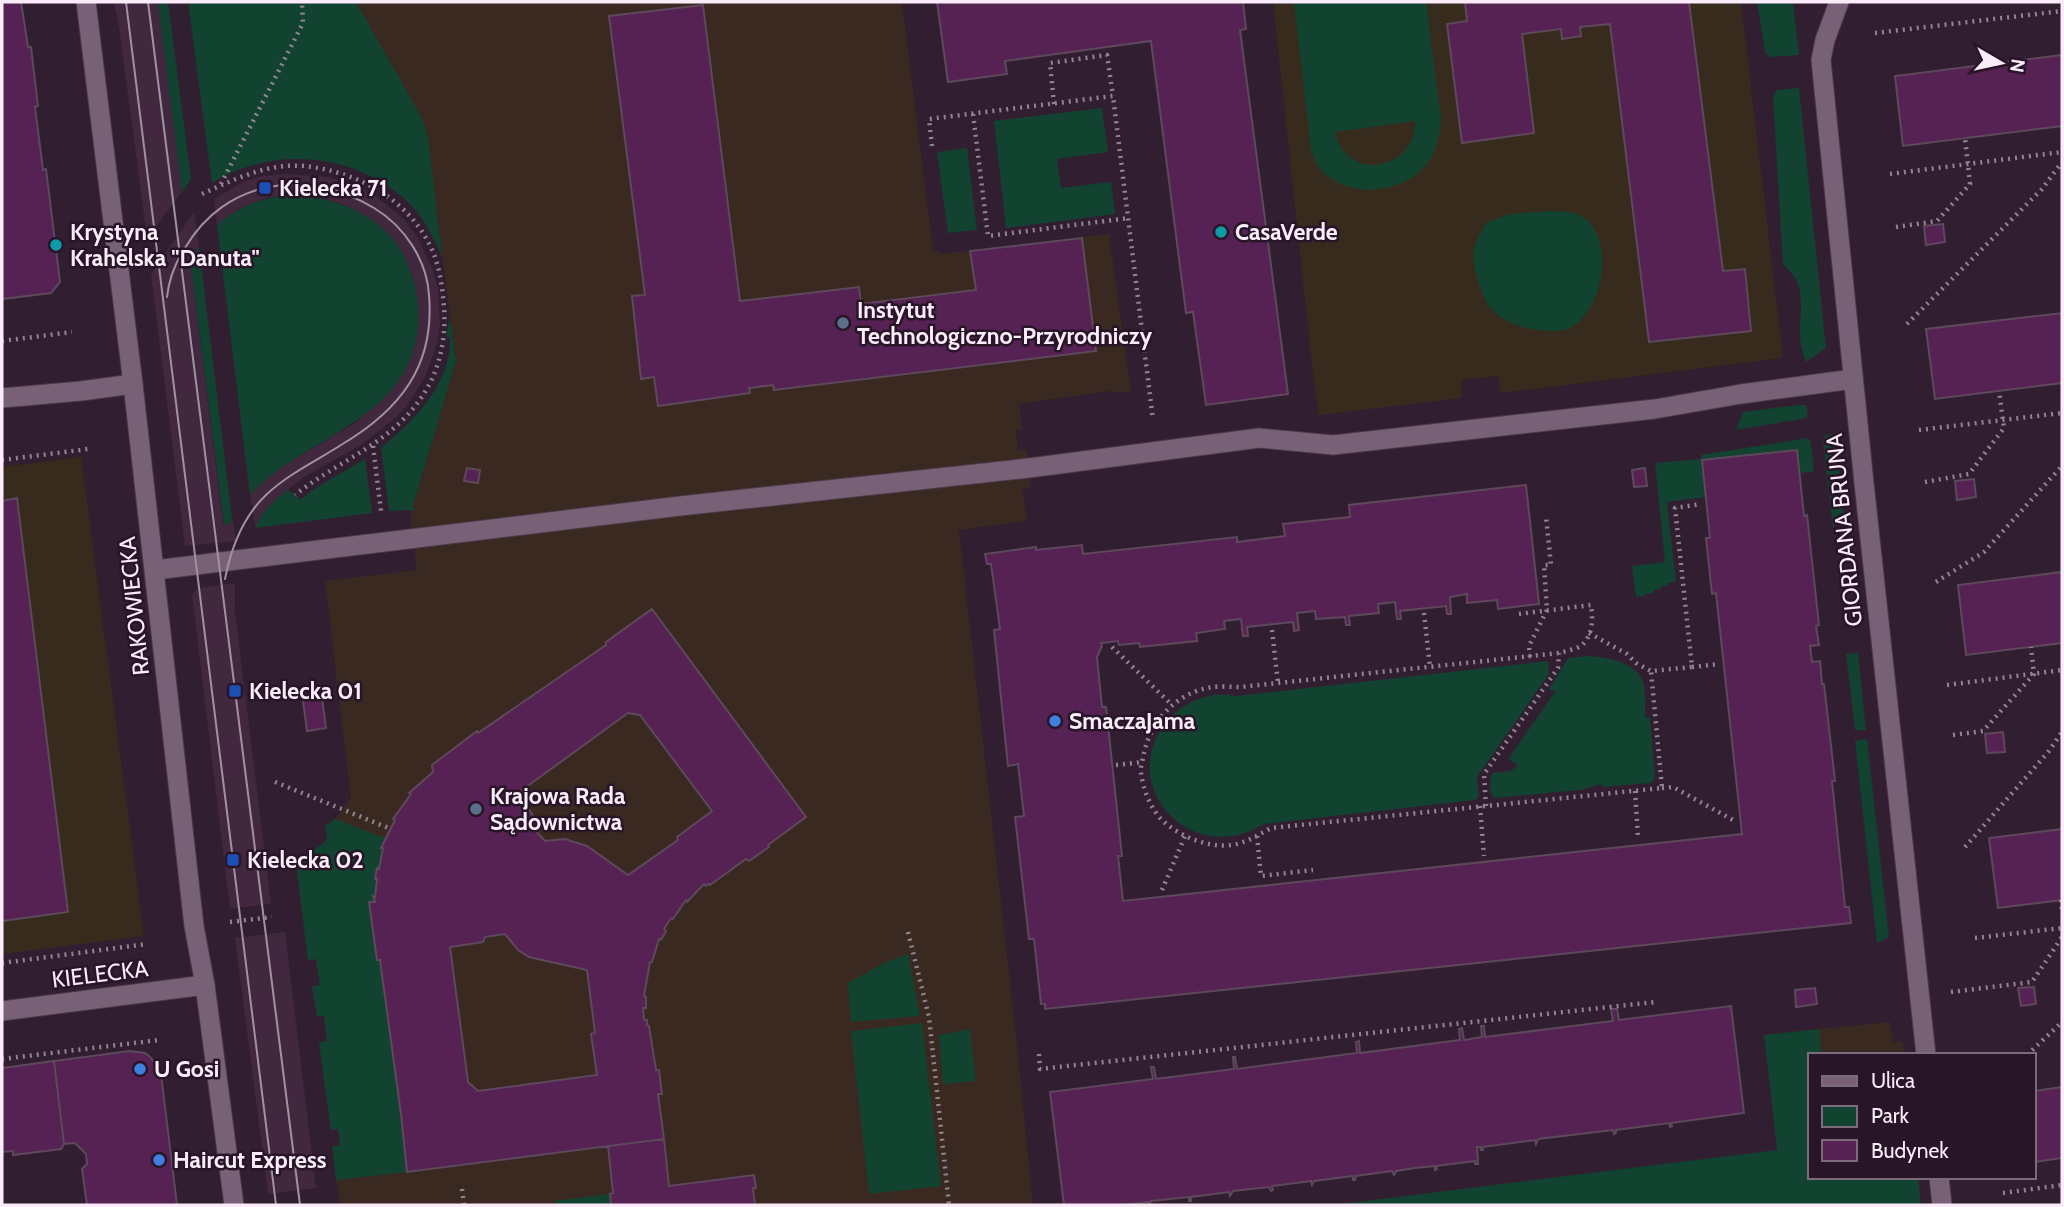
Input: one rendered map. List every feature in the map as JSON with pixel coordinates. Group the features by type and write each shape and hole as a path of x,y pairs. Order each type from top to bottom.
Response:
{"street":[{"name":"RAKOWIECKA","path":"86,2 155,570 194,926 205,985 234,1205"},
{"name":"GIORDANA BRUNA","path":"1839,2 1825,40 1821,60 1926,1053"},
{"path":"155,570 693,504 1029,468 1259,438 1333,445 1644,410 1776,388 1853,379"},
{"path":"2,398 133,384"},
{"name":"KIELECKA","path":"2,1011 205,985"},
{"path":"1939,1179 1942,1205"}],"path":[{"path":"221,185 303,23 302,2"},
{"path":"1875,33 2062,11"},
{"path":"1055,104 1050,62 1107,55 1153,422"},
{"path":"932,146 929,119 1113,96"},
{"path":"973,114 988,236 1129,218"},
{"path":"1896,226 1937,220 1970,184 1965,138"},
{"path":"1890,174 2062,152"},
{"path":"1907,324 2042,189 2062,162"},
{"path":"202,194 243,175 269,168 302,166 335,172 362,181 389,197 410,215 428,240 437,264 444,318 441,354 432,379 417,404 398,426 373,446 295,495"},
{"path":"2,341 72,332"},
{"path":"1925,482 1969,474 2004,428 1999,391"},
{"path":"1919,430 2062,413"},
{"path":"373,446 382,519"},
{"path":"2,460 88,449"},
{"path":"1936,582 1984,552 2062,466"},
{"path":"1692,667 1675,508 1701,504"},
{"path":"1530,657 1529,646 1547,610 1544,565 1552,565 1546,517"},
{"path":"1519,614 1591,605 1593,619 1589,633 1581,645 1559,653 1278,684 1213,687 1194,692 1171,704 1154,725 1144,750 1140,770 1147,796 1161,820 1185,836 1209,845 1231,845 1271,828 1673,787 1733,820"},
{"path":"1424,612 1430,667"},
{"path":"1272,630 1278,684"},
{"path":"1589,633 1651,671 1719,664"},
{"path":"1112,647 1171,704"},
{"path":"1953,735 1983,731 2034,674 2031,647"},
{"path":"1486,806 1484,774 1558,668 1559,653"},
{"path":"1947,685 2062,670"},
{"path":"1651,671 1662,788"},
{"path":"1965,847 2049,751 2062,732"},
{"path":"1116,765 1142,762"},
{"path":"275,782 391,829"},
{"path":"1635,791 1638,837"},
{"path":"1480,806 1485,856"},
{"path":"1163,890 1185,836"},
{"path":"1257,836 1261,876 1313,870"},
{"path":"2061,900 2062,912"},
{"path":"230,922 272,917"},
{"path":"1975,938 2062,928"},
{"path":"908,932 929,1017 949,1205"},
{"path":"1919,996 2032,982 2062,937"},
{"path":"2,963 147,944"},
{"path":"1039,1054 1040,1069 1656,1002"},
{"path":"2029,1053 2062,1022"},
{"path":"2,1059 159,1040"},
{"path":"2003,1193 2062,1185"},
{"path":"462,1189 464,1205"}],"shaded area":[{"path":"114,2 158,2 182,192 147,238 119,27"},
{"path":"356,2 902,2 933,249 942,254 1109,234 1131,392 1109,391 1019,404 1022,429 1016,430 1018,450 1027,450 1031,487 1022,488 1027,521 959,530 1033,1205 340,1205 332,1147 340,1145 338,1129 331,1130 319,1042 327,1041 324,1016 317,1016 312,987 320,985 316,959 308,960 296,864 327,840 325,826 335,819 351,798 325,581 417,570 410,517 456,361 427,137 421,118"},
{"path":"1273,2 1741,2 1783,358 1501,393 1498,376 1461,380 1462,398 1319,415"},
{"path":"284,174 328,177 353,185 373,194 404,219 418,238 433,270 438,288 440,325 437,344 425,377 406,407 362,444 288,489 258,521 256,528 250,495 258,486 280,468 352,425 378,404 413,275 399,247 376,222 343,204 324,199 304,195 269,197 240,208 217,225 214,199 243,182 262,176"},
{"path":"194,212 199,247 190,258 223,524 230,524 232,518 236,541 185,546 151,274"},
{"path":"81,457 144,936 2,954 2,467"},
{"path":"235,583 235,612 271,904 230,909 192,594 199,588"},
{"path":"285,932 316,1188 268,1194 235,938"},
{"path":"1890,1022 1893,1042 1903,1041 1904,1053 1822,1053 1819,1029"}],"green space":[{"path":"158,2 168,2 191,179 182,192"},
{"path":"188,2 356,2 422,118 428,137 442,257 432,235 408,202 364,173 339,164 287,159 236,171 212,183"},
{"path":"1294,2 1426,2 1441,118 1437,142 1427,164 1405,181 1377,189 1362,189 1348,187 1324,173 1311,150","holes":["1415,121 1412,138 1405,151 1393,160 1366,164 1353,159 1342,148 1335,132"]},
{"path":"1757,2 1793,2 1799,55 1771,57 1765,52"},
{"path":"1799,88 1826,348 1806,362 1801,347 1800,292 1792,273 1783,265 1773,97 1777,90"},
{"path":"1102,108 1108,152 1057,159 1061,188 1111,182 1115,214 1006,228 994,121"},
{"path":"967,148 977,230 948,233 937,152"},
{"path":"288,195 321,199 352,209 380,226 392,238 407,261 413,279 418,328 410,360 395,385 375,407 272,475 250,495 217,225 250,204"},
{"path":"1550,211 1577,214 1590,223 1598,238 1602,255 1597,293 1589,309 1578,322 1561,331 1522,327 1496,313 1485,299 1473,256 1476,242 1486,223 1509,214"},
{"path":"199,247 232,518 230,524 224,525 190,258"},
{"path":"450,317 456,361 413,506 415,510 389,511 381,448 418,413 437,386 449,355 450,338 446,337"},
{"path":"1806,405 1806,418 1736,430 1743,412"},
{"path":"1836,434 1843,513 1833,528 1823,439 1826,435"},
{"path":"1808,438 1811,442 1814,470 1811,472 1799,473 1797,450 1702,460 1706,497 1667,502 1676,582 1661,586 1661,589 1645,596 1636,597 1632,566 1665,562 1655,463 1701,459 1701,455"},
{"path":"365,459 372,513 256,528 265,511 288,489 300,500"},
{"path":"1858,653 1866,730 1855,730 1846,654"},
{"path":"1589,656 1627,665 1634,669 1643,682 1645,717 1650,718 1655,778 1651,783 1603,787 1601,784 1581,790 1494,798 1490,786 1492,773 1510,771 1518,766 1508,759 1555,692 1549,689 1568,658"},
{"path":"1548,661 1549,674 1477,777 1479,796 1475,800 1264,824 1238,835 1212,836 1189,829 1170,815 1156,796 1150,773 1152,749 1165,724 1174,714 1202,698"},
{"path":"1867,739 1889,937 1877,943 1855,741"},
{"path":"335,819 385,838 375,878 375,902 369,902 377,960 380,960 407,1172 336,1180 332,1147 340,1145 338,1129 331,1130 319,1042 327,1041 324,1016 317,1016 312,987 320,985 316,959 308,960 296,864 327,840 325,826"},
{"path":"908,954 920,1016 851,1022 848,983 884,963"},
{"path":"922,1023 941,1186 869,1194 851,1031"},
{"path":"970,1029 976,1081 943,1084 939,1035"},
{"path":"1819,1029 1822,1053 1808,1053 1808,1179 1918,1179 1921,1205 1333,1205 1777,1150 1764,1035"},
{"path":"610,1194 611,1205 555,1205 554,1201"}],"building":[{"path":"2,2 21,2 28,47 31,47 38,106 35,107 43,170 46,169 60,282 51,293 2,299"},
{"name":"CasaVerde","path":"937,2 1243,2 1246,29 1240,30 1288,394 1206,405 1193,312 1186,313 1151,41 1005,61 1007,74 948,82"},
{"path":"1465,2 1689,2 1723,271 1745,269 1751,331 1649,342 1610,24 1580,27 1581,36 1562,39 1561,29 1522,34 1534,133 1462,143 1447,24 1467,21"},
{"path":"703,5 740,301 859,287 861,304 976,290 970,251 1082,238 1096,351 774,390 773,385 749,388 750,393 658,406 654,377 641,379 632,296 645,295 609,16"},
{"path":"2062,55 2062,126 1903,146 1895,76"},
{"path":"1943,224 1945,242 1926,245 1924,226"},
{"path":"2062,313 2062,383 1935,399 1926,329"},
{"name":"SmaczaJama","path":"1797,450 1819,625 1816,626 1819,645 1810,646 1812,662 1820,661 1824,684 1845,907 1849,907 1851,923 1045,1009 1045,1004 1041,1004 1034,939 1029,939 1015,817 1024,816 1018,764 1008,766 994,630 1000,629 991,564 987,564 985,554 1036,547 1036,550 1082,545 1083,554 1237,537 1237,542 1285,536 1283,524 1350,517 1349,505 1526,485 1539,604 1498,609 1497,600 1467,603 1467,594 1450,597 1451,614 1447,614 1446,606 1400,611 1401,619 1397,619 1395,602 1378,604 1379,613 1349,616 1350,625 1346,625 1345,617 1316,619 1315,611 1297,613 1299,630 1294,631 1293,622 1247,627 1248,636 1243,636 1241,619 1224,621 1225,629 1196,633 1197,641 1140,647 1139,643 1101,643 1097,657 1102,707 1106,707 1122,856 1118,856 1123,901 1742,834 1716,593 1712,594 1706,538 1710,538 1702,460"},
{"path":"467,468 480,470 478,483 464,481"},
{"path":"1645,468 1647,486 1634,487 1632,470"},
{"path":"1974,479 1976,497 1957,500 1955,481"},
{"path":"17,498 68,912 2,921 2,501"},
{"path":"2062,572 2062,643 1966,655 1958,585"},
{"path":"652,609 806,817 749,861 746,859 710,885 704,884 687,902 686,900 673,919 671,918 661,940 659,939 650,962 644,996 646,1008 643,1008 644,1020 647,1020 649,1026 656,1070 659,1070 662,1094 658,1094 664,1139 407,1172 380,960 377,960 369,902 375,902 373,896 375,897 375,879 381,848 395,820 393,819 411,794 409,793 433,772 432,765 477,731 478,733 606,645 606,642","holes":["628,713 640,715 712,811 677,837 678,840 628,875 587,846 565,839 545,841 531,826 536,820 518,793","505,934 518,950 529,957 587,970 597,1075 478,1091 468,1082 450,947 483,942 485,937"]},
{"path":"322,698 326,728 307,731 303,701"},
{"path":"2003,732 2005,752 1987,753 1985,734"},
{"path":"2062,829 2062,900 1998,908 1989,838"},
{"path":"2034,987 2036,1004 2021,1006 2018,988"},
{"path":"1815,988 1817,1004 1796,1007 1795,990"},
{"path":"1731,1006 1744,1113 1671,1123 1670,1127 1669,1123 1616,1130 1614,1134 1613,1130 1538,1139 1536,1144 1535,1140 1482,1147 1483,1150 1477,1147 1478,1164 1475,1164 1475,1161 1436,1166 1435,1170 1435,1166 1415,1168 1396,1171 1394,1175 1392,1171 1356,1176 1355,1180 1353,1176 1314,1181 1312,1185 1311,1181 1272,1186 1271,1191 1269,1187 1233,1191 1230,1196 1229,1192 1191,1197 1191,1201 1189,1197 1151,1201 1150,1205 1148,1202 1125,1205 1064,1205 1050,1092 1153,1079 1151,1067 1154,1067 1156,1079 1234,1069 1233,1057 1237,1069 1357,1053 1356,1042 1359,1041 1360,1053 1460,1040 1459,1029 1462,1028 1464,1040 1482,1037 1481,1026 1484,1026 1485,1037 1613,1021 1611,1009 1617,1009 1619,1020"},
{"path":"130,1051 145,1053 161,1074 177,1205 87,1205 82,1169 87,1164 86,1154 75,1143 64,1144 54,1061"},
{"path":"54,1061 64,1144 61,1149 13,1155 13,1151 2,1152 2,1068"},
{"path":"2062,1087 2062,1158 2036,1162 2036,1091"},
{"path":"664,1139 669,1186 754,1175 755,1205 611,1205 610,1194 613,1193 608,1146"}],"tram line":[{"path":"126,2 276,1205"},
{"path":"148,2 300,1205"},
{"path":"167,297 175,265 202,225 223,207 245,194 270,187 296,185 349,195 385,215 412,245 424,269 427,282 429,320 426,343 409,384 396,401 362,431 293,474 266,495 239,534 225,579"}],"place":[{"name":"Kielecka 71","path":"265,188"},
{"name":"CasaVerde","path":"1221,232"},
{"name":"Krystyna Krahelska \"Danuta\"","path":"56,245"},
{"name":"Instytut Technologiczno-Przyrodniczy","path":"843,323"},
{"name":"Kielecka 01","path":"235,691"},
{"name":"SmaczaJama","path":"1055,721"},
{"name":"Krajowa Rada Sądownictwa","path":"476,809"},
{"name":"Kielecka 02","path":"233,860"},
{"name":"U Gosi","path":"140,1069"},
{"name":"Haircut Express","path":"159,1160"}]}
